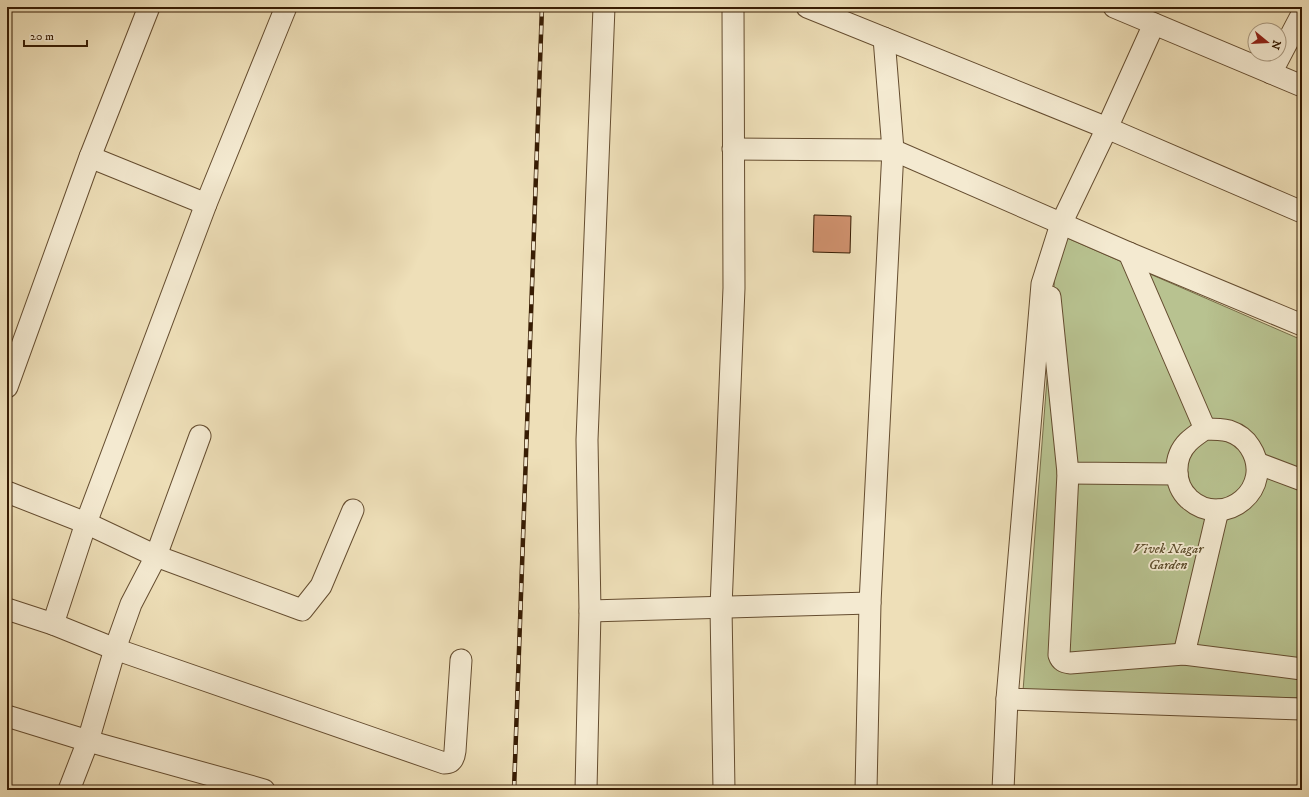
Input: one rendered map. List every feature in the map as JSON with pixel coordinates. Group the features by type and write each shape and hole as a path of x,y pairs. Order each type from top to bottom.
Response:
{"street":[{"path":"7,387 90,157 149,7"},
{"path":"53,624 86,523 206,204 286,7"},
{"path":"586,790 590,610 587,440 604,7"},
{"path":"724,790 721,607 734,288 733,7"},
{"path":"807,7 1107,128 1302,212"},
{"path":"1114,7 1302,86"},
{"path":"1271,73 1302,14"},
{"path":"1003,790 1007,699 1042,284 1061,224 1107,128 1154,24"},
{"path":"866,790 870,603 893,150 884,38"},
{"path":"733,149 893,150 1061,224 1302,325"},
{"path":"90,157 206,204"},
{"path":"1129,253 1205,429"},
{"path":"1047,266 1068,473 1060,658 1063,661 1070,663 1184,654 1302,669"},
{"path":"1205,429 1228,431 1239,435 1247,442 1254,452 1257,463 1257,475 1254,486 1248,496 1240,504 1218,510 1206,509 1195,504 1186,496 1179,485 1177,461 1181,451 1188,442 1205,429"},
{"path":"68,790 88,741 114,649 132,604 156,556 200,436"},
{"path":"1257,463 1302,480"},
{"path":"1068,473 1177,474"},
{"path":"7,492 86,523 156,556 302,610 321,586 353,510"},
{"path":"1184,654 1218,510"},
{"path":"590,610 870,603"},
{"path":"7,609 53,624 114,649 444,763 451,762 454,759 461,660"},
{"path":"1007,699 1302,709"},
{"path":"7,716 88,741 264,790"}],"green space":[{"name":"Vivek Nagar Garden","path":"1067,238 1302,340 1302,698 1023,691 1055,274"}],"building":[{"path":"814,215 851,216 850,253 813,252"}],"railway":[{"path":"514,790 542,7"}]}
